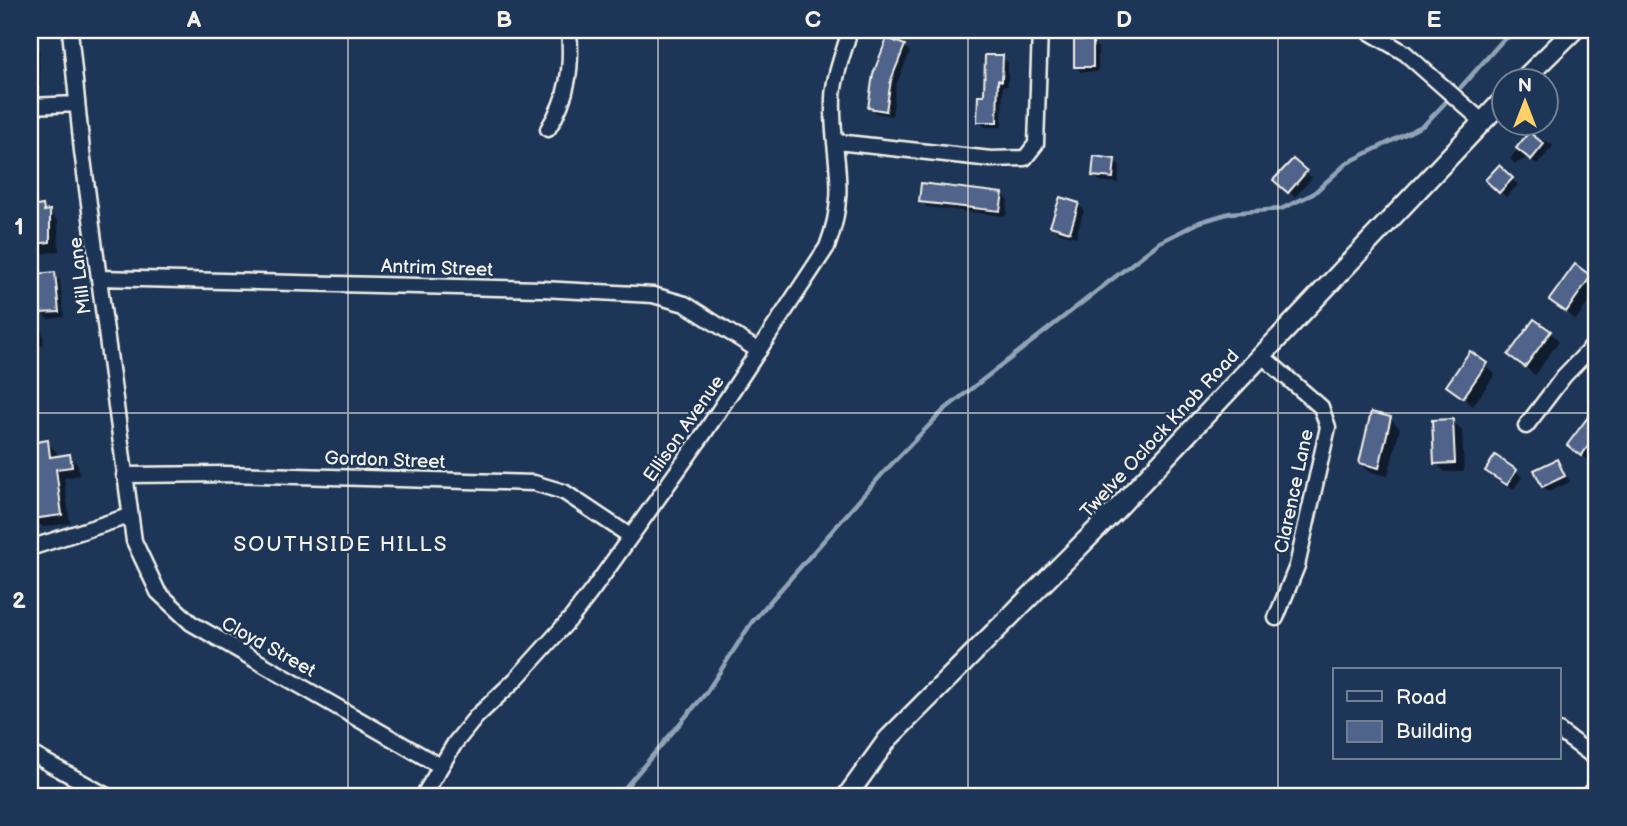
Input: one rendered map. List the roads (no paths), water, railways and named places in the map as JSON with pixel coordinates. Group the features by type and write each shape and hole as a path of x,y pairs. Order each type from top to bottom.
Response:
{"street":[{"name":"Mill Lane","path":"70,30 77,104 130,516"},
{"path":"548,129 565,98 570,79 569,30"},
{"name":"Ellison Avenue","path":"423,796 440,766 476,717 572,617 812,273 835,227 841,183 834,83 850,30"},
{"path":"837,142 1017,160 1032,153 1036,144 1039,99 1040,30"},
{"path":"1366,30 1405,52 1482,121"},
{"path":"1537,66 1574,30"},
{"path":"30,106 77,104"},
{"name":"Twelve Oclock Knob Road","path":"846,796 888,739 1112,513 1490,113"},
{"name":"Antrim Street","path":"99,278 542,289 653,295 685,304 759,351"},
{"path":"1526,426 1563,376 1597,342"},
{"name":"Clarence Lane","path":"1261,355 1321,407 1328,427 1297,566 1276,618"},
{"name":"Gordon Street","path":"124,475 226,474 534,483 564,492 630,536"},
{"path":"30,548 130,516"},
{"name":"Cloyd Street","path":"130,516 134,541 148,577 171,607 191,624 440,766"},
{"path":"1560,732 1597,759"},
{"path":"30,753 107,796"},
{"path":"1589,796 1597,785"}],"waterway":[{"path":"1461,87 1503,40 1521,30"},
{"path":"618,796 706,693 752,622 884,472 944,410 1160,242 1200,222 1230,213 1281,209 1313,194 1347,163 1424,125 1445,103"}],"district":[{"name":"SOUTHSIDE HILLS","path":"341,544"}]}
